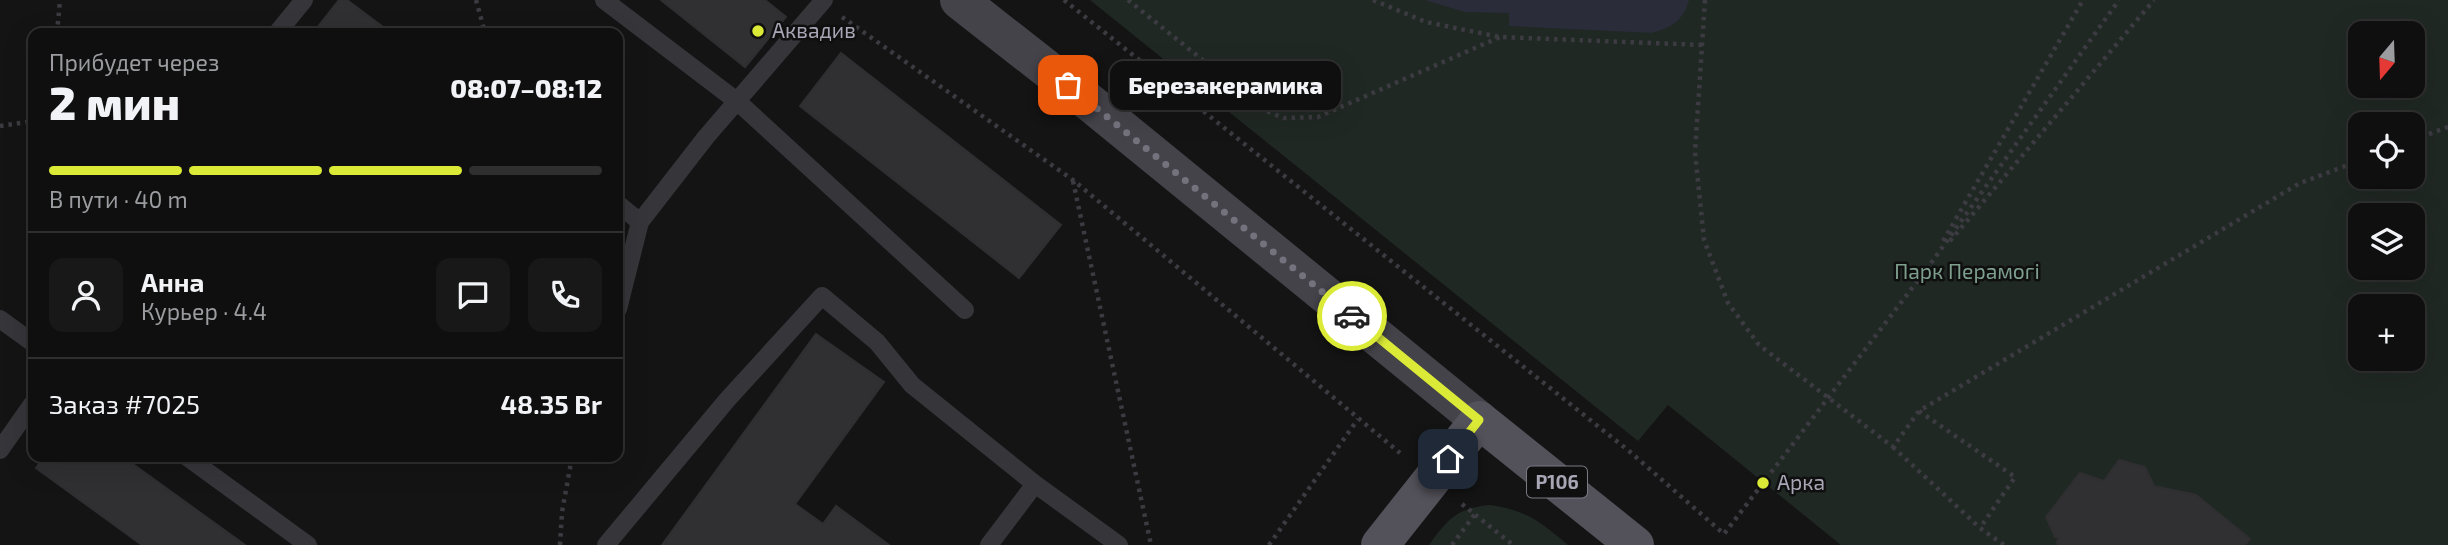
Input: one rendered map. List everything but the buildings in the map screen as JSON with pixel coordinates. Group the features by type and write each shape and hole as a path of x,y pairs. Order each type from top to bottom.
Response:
{"main road":[{"name":"Р106","path":"959,0 1635,545"},
{"path":"1380,545 1479,420"}],"lane":[{"path":"281,28 304,0"},
{"path":"604,0 738,103 965,310"},
{"path":"623,289 640,222 706,137 823,1"},
{"path":"623,208 640,222"},
{"path":"606,545 727,400 822,296 877,342 912,385 1035,484 1119,545"},
{"path":"0,319 28,338"},
{"path":"0,450 28,410"},
{"path":"194,462 307,545"},
{"path":"989,545 1035,484"}],"path":[{"path":"57,28 60,0"},
{"path":"476,0 484,28"},
{"path":"1065,0 1629,451 1724,534 1929,265 2119,0"},
{"path":"1128,0 1266,111 1284,118 1318,117 1500,37"},
{"path":"1373,0 1426,22 1500,37 1702,45"},
{"path":"1705,0 1695,152 1704,240 1728,303 1759,345 1893,447 1980,528 2004,545"},
{"path":"1929,265 2083,0"},
{"path":"1929,265 2154,0"},
{"path":"823,1 1073,180 1400,453"},
{"path":"0,125 28,122"},
{"path":"2425,136 2448,127"},
{"path":"1893,447 1919,411 2300,183 2348,165"},
{"path":"1073,180 1151,545"},
{"path":"1919,411 2015,477 1980,528"},
{"path":"1269,545 1358,419"},
{"path":"560,545 562,512 571,462"},
{"path":"1462,504 1513,545"},
{"path":"1452,545 1475,514"}],"green space":[{"name":"Парк Перамогі","path":"1090,0 2448,0 2448,545 1841,545 1668,405 1638,441"},
{"path":"1490,505 1514,510 1532,518 1568,545 1429,545 1454,516 1469,509"}],"water":[{"path":"1425,0 1689,0 1684,13 1676,22 1652,33 1509,26 1509,13 1465,12"}],"way so far":[{"path":"1068,85 1352,316"}],"place":[{"name":"Аквадив","path":"758,31"},
{"name":"Березакерамика","path":"1068,85"},
{"name":"Арка","path":"1763,483"}],"route":[{"path":"1352,316 1479,420 1448,459"}]}
